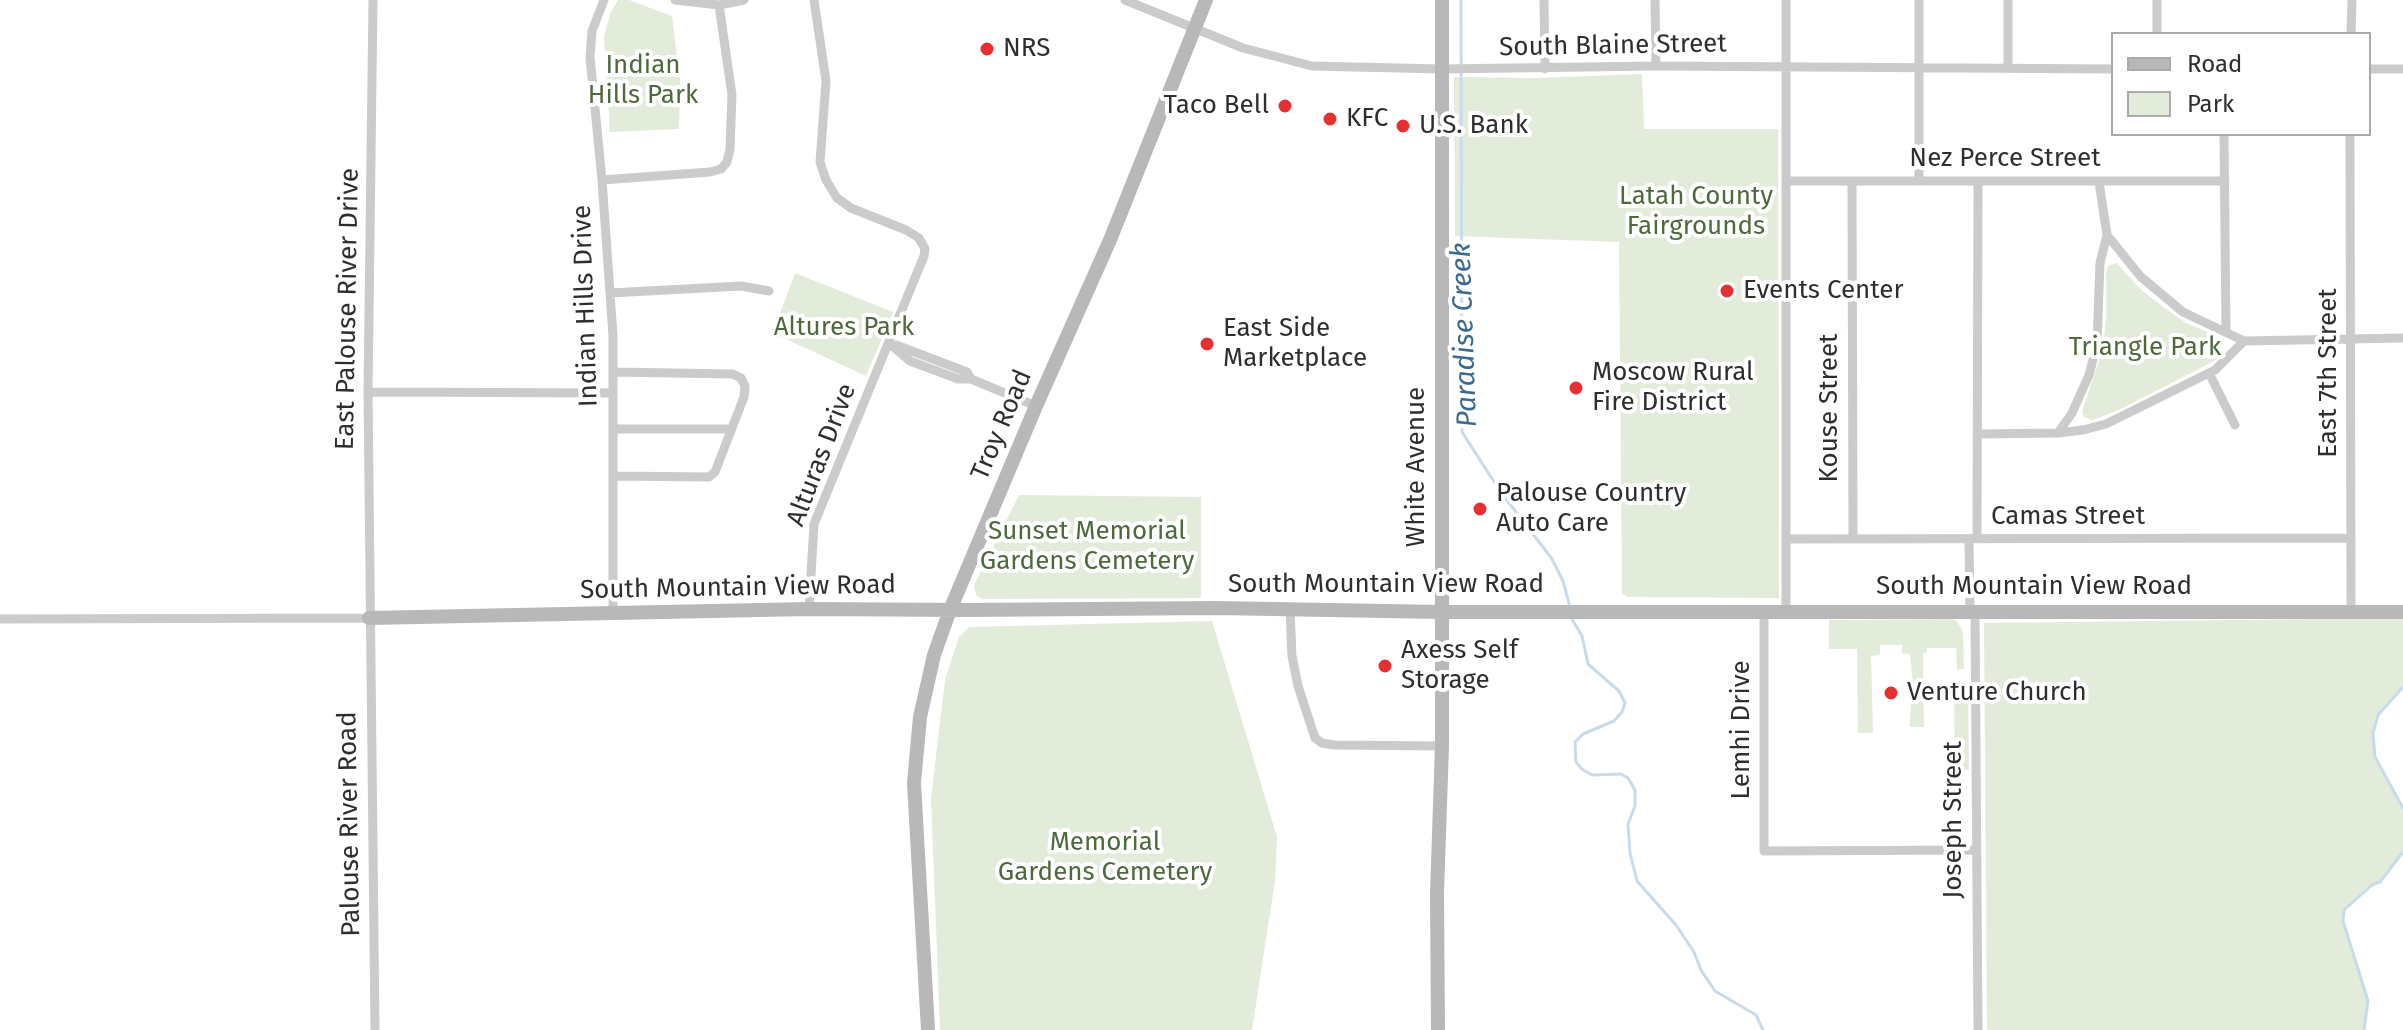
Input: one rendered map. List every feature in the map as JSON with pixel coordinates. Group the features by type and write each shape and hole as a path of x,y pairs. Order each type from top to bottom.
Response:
{"street":[{"name":"East Palouse River Drive","path":"369,618 368,392 373,0"},
{"name":"Indian Hills Drive","path":"604,0 592,31 590,57 610,293 613,613"},
{"path":"675,0 719,5 744,0"},
{"name":"Alturas Drive","path":"809,609 814,524 925,249 919,238 906,230 851,208 837,198 826,180 820,162 826,81 814,0"},
{"name":"South Blaine Street","path":"1125,0 1261,55 1312,66 1445,69 1656,66 2111,69"},
{"name":"Troy Road","path":"928,1030 915,760 926,685 950,610 1110,240 1206,0"},
{"name":"White Avenue","path":"1438,1030 1445,69 1442,0"},
{"path":"1544,0 1545,69"},
{"path":"1655,0 1656,66"},
{"path":"1786,0 1786,610"},
{"path":"1919,0 1919,181"},
{"path":"2008,0 2008,68"},
{"path":"2157,0 2157,32"},
{"path":"2351,32 2352,0"},
{"path":"602,180 710,172 721,169 727,162 732,95 719,5"},
{"path":"2371,69 2403,69"},
{"path":"2224,136 2226,332"},
{"name":"East 7th Street","path":"2350,136 2351,612"},
{"name":"Nez Perce Street","path":"1786,181 2225,181"},
{"name":"Kouse Street","path":"1852,181 1853,539"},
{"name":"Joseph Street","path":"1978,181 1978,434 1972,610 1978,1030"},
{"path":"2058,433 2072,413 2089,375 2097,344 2100,263 2107,235 2099,182"},
{"path":"2107,235 2141,277 2162,297 2191,316 2244,341 2403,338"},
{"path":"610,293 741,286 769,291"},
{"path":"1978,434 2058,433 2106,424 2209,373 2227,360 2244,341"},
{"path":"889,343 967,372 971,379 1036,406"},
{"path":"613,372 733,374 741,378 745,386 744,397 715,472 709,477 613,476"},
{"path":"2209,373 2235,425"},
{"path":"368,392 613,393"},
{"path":"613,429 731,429"},
{"name":"Camas Street","path":"1786,539 2351,538"},
{"name":"South Mountain View Road","path":"369,618 809,609 2403,612"},
{"path":"1290,609 1292,656 1315,738 1326,744 1442,746"},
{"name":"Lemhi Drive","path":"1764,610 1764,851 1976,850"},
{"path":"0,619 369,618"},
{"name":"Palouse River Road","path":"369,618 375,1030"}],"green space":[{"name":"Indian Hills Park","path":"618,0 629,0 672,16 680,80 679,129 610,132 604,37 610,14"},
{"name":"Latah County Fairgrounds","path":"1642,74 1644,129 1778,129 1779,598 1628,597 1622,594 1619,242 1455,236 1454,77"},
{"name":"Triangle Park","path":"2117,263 2139,288 2162,306 2186,323 2217,336 2220,353 2210,363 2093,420 2084,417 2082,411 2103,349 2106,273 2108,266"},
{"name":"Altures Park","path":"795,273 893,312 866,376 773,333"},
{"name":"Sunset Memorial Gardens Cemetery","path":"1019,495 1201,497 1201,598 982,599 976,595 974,585"},
{"path":"2403,618 2403,687 2378,715 2373,733 2376,757 2403,808 2403,852 2380,882 2372,885 2344,910 2343,921 2368,1001 2364,1030 1987,1030 1984,623"},
{"path":"1829,620 1957,621 1963,632 1964,669 1957,670 1956,648 1927,648 1927,652 1923,653 1924,727 1910,727 1910,654 1902,653 1902,645 1880,645 1880,655 1871,656 1873,733 1858,733 1857,649 1829,649"},
{"name":"Memorial Gardens Cemetery","path":"1212,621 1277,837 1275,881 1252,1030 940,1030 931,798 945,680 959,637 969,627"},
{"path":"1957,684 1968,684 1969,770 1955,770 1954,692 1957,691"}],"waterway":[{"name":"Paradise Creek","path":"1461,0 1462,432 1500,491 1552,559 1563,581 1570,607"},
{"name":"Paradise Creek","path":"1572,619 1582,636 1588,664 1619,691 1625,703 1614,721 1583,734 1575,742 1576,762 1592,775 1621,774 1628,778 1635,790 1635,806 1628,824 1630,853 1637,881 1676,925 1715,991 1756,1015 1763,1030"},
{"name":"Paradise Creek","path":"2403,687 2378,715 2373,733 2375,757 2403,808"},
{"name":"Paradise Creek","path":"2364,1030 2368,1001 2343,921 2344,910 2372,885 2380,882 2403,852"}],"place":[{"name":"NRS","path":"987,49"},
{"name":"Taco Bell","path":"1285,106"},
{"name":"KFC","path":"1330,119"},
{"name":"U.S. Bank","path":"1403,126"},
{"name":"Events Center","path":"1727,291"},
{"name":"East Side Marketplace","path":"1207,344"},
{"name":"Moscow Rural Fire District","path":"1576,388"},
{"name":"Palouse Country Auto Care","path":"1480,509"},
{"name":"Axess Self Storage","path":"1385,666"},
{"name":"Venture Church","path":"1891,693"}]}
